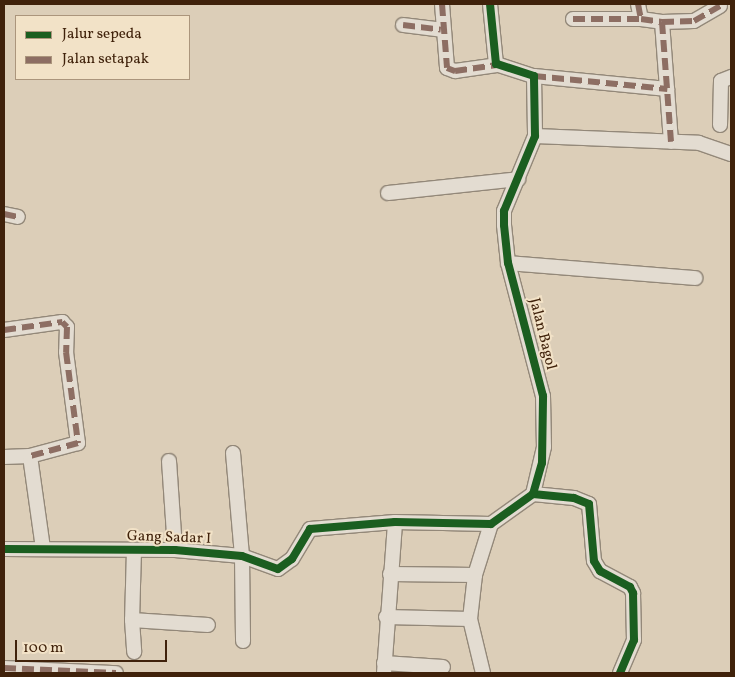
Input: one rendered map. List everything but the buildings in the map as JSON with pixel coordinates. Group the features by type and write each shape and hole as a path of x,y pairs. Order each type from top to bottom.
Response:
{"street":[{"path":"442,4 441,30 450,70 497,65 534,76 667,89"},
{"path":"490,4 497,65"},
{"path":"638,4 641,19"},
{"path":"573,19 641,19 662,22 694,20 720,6"},
{"path":"662,22 671,142"},
{"path":"404,25 441,30"},
{"path":"534,76 535,136 706,144 731,154"},
{"path":"720,125 721,81 731,77"},
{"name":"Jalan Bagol","path":"533,494 542,463 543,396 508,263 504,211 535,136"},
{"path":"388,193 518,179"},
{"path":"4,214 18,217"},
{"path":"508,263 695,278"},
{"path":"4,330 62,322 67,327 66,352 78,443 30,456 4,457"},
{"path":"233,453 242,556 242,641"},
{"path":"30,456 42,548"},
{"path":"169,461 175,550"},
{"path":"443,667 426,670 384,668 394,522 491,524 533,494 574,498 589,504 594,561 600,571 630,586 633,593 634,640 620,673"},
{"name":"Gang Sadar I","path":"4,549 175,550 242,556 270,568 284,567 315,529 394,522"},
{"path":"483,673 470,619 475,575 491,524"},
{"path":"134,550 132,620 134,652"},
{"path":"390,574 475,575"},
{"path":"386,617 470,619"},
{"path":"132,620 208,625"},
{"path":"4,668 116,673"}],"marked path":[{"path":"442,4 447,68 455,71 497,65"},
{"path":"638,4 641,19 662,22 671,142"},
{"path":"662,22 694,21 720,6"},
{"path":"573,19 641,19"},
{"path":"403,25 441,30"},
{"path":"534,76 667,89"},
{"path":"4,214 18,217"},
{"path":"4,330 62,322 67,327 66,352 78,443 30,456"},
{"path":"4,668 116,673"}],"cycle path":[{"path":"4,549 175,550 242,556 278,569 292,559 310,529 395,522 491,524 533,494 542,463 543,396 508,263 504,211 535,136 534,76 496,64 490,4"},
{"path":"533,494 574,498 589,504 594,561 600,571 630,587 633,593 634,640 620,673"}]}
